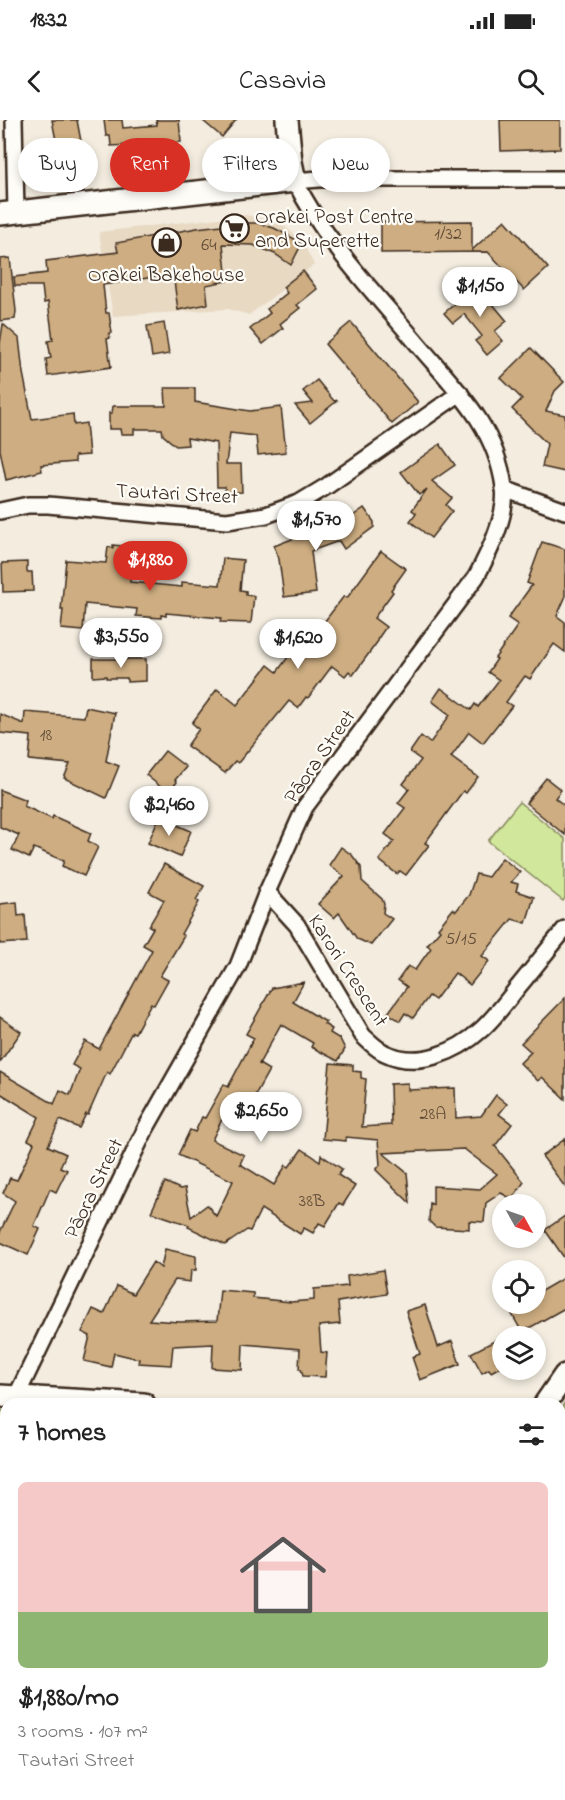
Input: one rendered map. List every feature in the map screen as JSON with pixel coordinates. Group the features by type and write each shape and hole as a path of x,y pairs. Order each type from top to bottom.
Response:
{"street":[{"path":"14,120 8,213 202,191"},
{"path":"286,120 288,138"},
{"path":"299,181 565,180"},
{"name":"Pāora Street","path":"8,1396 146,1128 238,966 267,892 305,807 476,577 493,546 501,514 504,489 497,456 486,429 460,393 338,250 316,220 299,188"},
{"name":"Tautari Street","path":"0,511 28,505 48,505 227,521 266,515 299,503 327,486 460,393"},
{"path":"504,489 565,511"},
{"name":"Karori Crescent","path":"267,892 297,926 363,1036 384,1053 410,1059 439,1055 469,1040 496,1014 565,929"},
{"path":"549,1398 565,1375"},
{"path":"8,1396 42,1398"}],"shaded area":[{"path":"245,215 279,222 302,241 314,265 249,315 228,309 113,316 99,232"}],"green space":[{"path":"519,802 565,839 565,898 563,901 488,841"}],"building":[{"path":"52,120 77,120 80,138 56,138"},
{"path":"104,120 122,120 123,128 157,125 156,120 179,120 181,138 110,138 106,136"},
{"path":"202,120 236,120 222,137"},
{"path":"500,120 560,120 560,149 501,151"},
{"path":"505,220 548,268 524,290 488,252 381,253 381,222 472,221 472,250"},
{"path":"238,223 257,223 274,228 302,243 291,265 275,254 253,245 223,244 227,281 206,285 208,304 178,310 173,274 103,285 106,313 109,313 112,333 109,333 110,338 107,339 111,367 48,376 46,359 51,358 48,341 53,340 48,302 44,303 42,286 15,286 14,277 47,273 46,261 118,252 116,243"},
{"path":"10,258 15,319 0,321 0,259"},
{"path":"303,271 317,289 297,305 300,308 280,324 283,328 263,344 250,329 270,313 267,309 287,293 283,287"},
{"path":"477,285 507,321 495,331 503,341 487,355 475,341 482,336 464,314 453,323 444,313"},
{"path":"351,322 418,402 392,424 325,344"},
{"path":"164,323 169,354 152,357 147,326"},
{"path":"3,324 19,338 32,419 73,414 74,425 86,423 89,455 75,456 75,462 41,465 42,471 6,480 0,450 0,344"},
{"path":"531,348 564,382 555,391 546,411 565,415 565,472 542,467 547,444 512,409 522,399 501,378"},
{"path":"317,380 334,401 338,400 310,423 295,405 313,403 303,391"},
{"path":"165,388 195,388 195,402 250,411 281,407 286,452 258,455 256,436 230,433 226,464 241,464 242,492 225,493 225,487 217,487 216,443 187,438 188,445 176,446 163,435 162,429 134,429 134,434 121,434 120,429 109,429 109,413 112,413 113,406 166,406"},
{"path":"440,444 455,465 432,481 452,498 446,505 452,511 431,538 410,521 416,513 412,510 427,489 419,495 401,472"},
{"path":"364,508 374,522 374,527 344,549 339,541 311,551 316,593 284,597 279,559 274,546 310,532 313,541 348,515 350,518"},
{"path":"542,542 565,549 565,598 557,616 565,622 565,652 554,644 530,679 525,676 506,702 512,706 483,743 469,732 451,757 478,777 466,793 463,791 425,843 429,845 406,875 400,871 397,874 379,860 394,841 385,834 405,808 398,803 409,789 403,784 421,760 410,752 421,736 430,743 450,715 432,701 441,688 471,710 475,704 478,707 499,680 488,672 518,625 508,618 532,585 527,583"},
{"path":"113,545 131,547 130,582 182,587 182,582 220,585 223,558 243,560 240,590 246,591 246,595 254,596 251,623 220,622 221,618 166,613 166,616 161,615 161,618 136,616 137,609 85,604 83,631 61,629 66,560 106,563 108,547 113,548"},
{"path":"381,551 406,569 374,618 386,627 353,675 349,671 345,676 332,666 298,708 289,701 238,763 235,761 225,773 187,746 199,729 192,723 217,689 237,705 268,665 277,672 310,624 318,630 344,596 347,598"},
{"path":"27,562 27,572 32,572 33,591 3,592 2,563"},
{"path":"93,659 146,659 146,681 127,682 127,678 93,677"},
{"path":"86,707 115,713 106,761 119,766 106,798 64,778 70,764 29,760 31,736 0,733 0,714 24,724 25,712 84,717"},
{"path":"165,751 186,767 168,793 146,775"},
{"path":"546,778 561,790 555,798 565,806 565,835 526,803"},
{"path":"0,790 26,800 24,806 91,833 88,841 98,847 84,876 62,866 64,861 34,848 29,858 12,850 19,835 0,827"},
{"path":"159,817 191,831 180,857 148,843"},
{"path":"341,847 352,855 361,867 362,881 382,899 383,913 392,919 371,945 357,939 339,913 334,918 318,904 344,876 329,865"},
{"path":"502,858 520,872 511,882 518,884 516,891 534,897 526,923 512,919 482,956 489,961 470,985 455,973 435,1000 429,996 413,1018 405,1013 400,1021 388,1013 407,987 398,980 408,966 415,970 431,948 427,945 440,930 438,928 453,909 456,911 469,895 476,874 488,877"},
{"path":"164,864 204,886 196,900 199,902 181,934 184,936 160,976 168,980 154,1005 151,1003 135,1033 132,1032 110,1074 107,1072 88,1115 86,1114 79,1128 60,1120 48,1146 66,1154 60,1167 67,1170 56,1192 50,1189 34,1226 40,1229 28,1255 0,1242 0,1232 15,1201 3,1193 10,1178 17,1180 34,1143 28,1140 39,1117 0,1093 0,1072 54,1104 60,1090 70,1095 80,1069 72,1065 85,1041 99,1049 152,950 143,945 153,928 149,926 164,900 149,892"},
{"path":"17,902 18,916 25,915 27,942 0,944 0,904"},
{"path":"304,982 293,1002 326,1022 324,1024 332,1029 330,1033 340,1039 345,1049 338,1061 311,1047 313,1043 281,1024 259,1064 269,1070 244,1115 228,1107 212,1140 244,1155 240,1164 274,1185 286,1165 289,1167 302,1149 320,1161 321,1155 342,1169 338,1175 355,1186 343,1205 339,1203 325,1226 319,1223 313,1233 304,1228 300,1234 261,1209 250,1231 247,1230 225,1245 188,1227 189,1225 151,1212 165,1182 180,1189 185,1188 191,1217 207,1205 216,1216 233,1181 178,1155 190,1130 195,1132 224,1084 228,1087 254,1038 246,1034 272,988"},
{"path":"565,998 565,1099 542,1077 538,1081 520,1063 531,1052 521,1043"},
{"path":"0,1017 21,1032 0,1062"},
{"path":"330,1063 353,1065 353,1071 361,1072 361,1078 366,1079 362,1127 391,1125 390,1084 408,1083 408,1090 455,1088 456,1118 481,1116 496,1095 507,1104 499,1114 512,1124 495,1146 524,1182 516,1194 492,1194 492,1199 486,1203 484,1222 469,1221 469,1229 435,1227 429,1221 430,1203 433,1205 433,1186 480,1189 497,1174 464,1149 383,1153 407,1173 410,1203 376,1170 380,1165 378,1140 346,1137 346,1141 323,1139"},
{"path":"565,1139 565,1187 542,1156"},
{"path":"565,1216 565,1259 546,1231"},
{"path":"165,1249 196,1256 196,1270 191,1270 190,1282 175,1280 149,1320 217,1321 220,1290 253,1293 253,1298 291,1302 314,1300 314,1289 348,1286 347,1276 383,1270 387,1294 338,1302 340,1324 319,1326 321,1352 327,1353 325,1377 303,1376 299,1369 300,1349 243,1344 242,1370 212,1368 213,1344 173,1346 171,1365 138,1363 139,1359 114,1353 111,1367 84,1361 90,1336 82,1332 93,1309 104,1314 117,1286 133,1294 153,1262 161,1268"},
{"path":"565,1277 565,1308 533,1326 519,1326 512,1314 546,1314 546,1288"},
{"path":"425,1305 438,1347 452,1341 460,1364 420,1380 412,1357 420,1354 406,1311"},
{"path":"492,1342 492,1371 489,1369 482,1373 471,1353"}],"place":[{"name":"Orakei Post Centre and Superette","path":"234,228"},
{"name":"Orakei Bakehouse","path":"166,243"}]}
